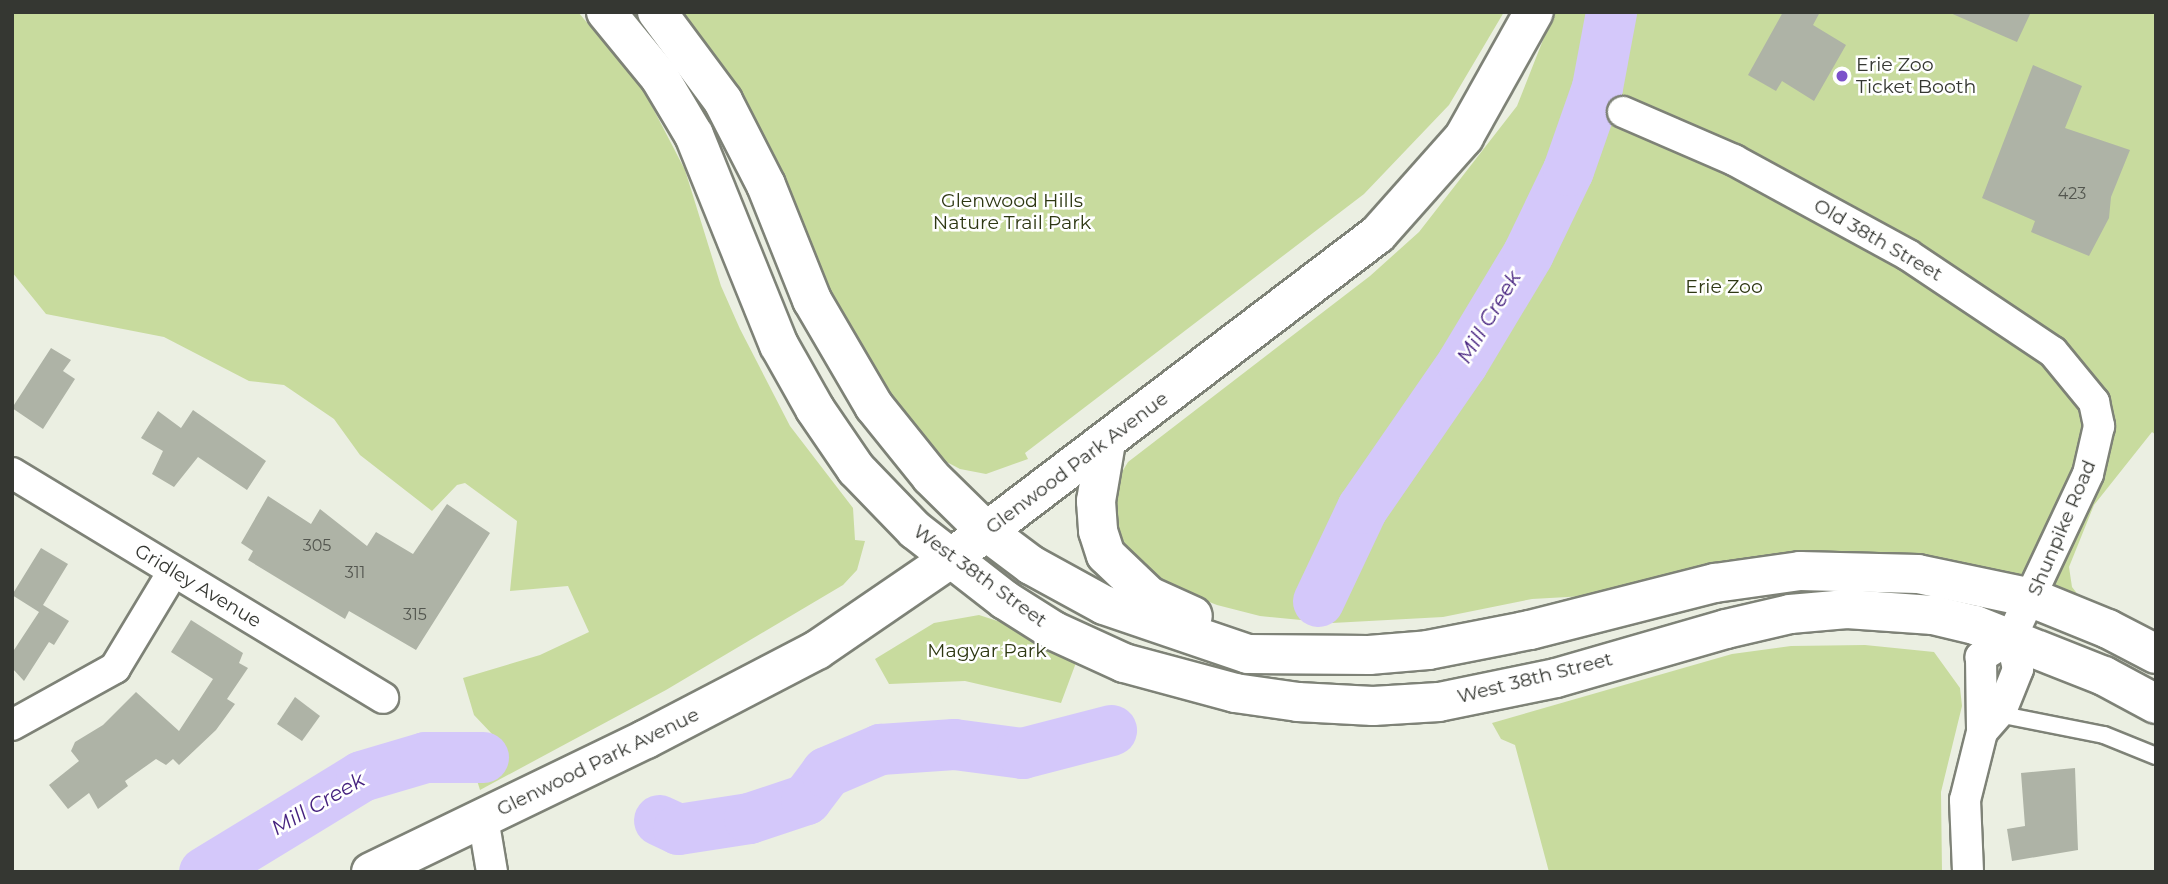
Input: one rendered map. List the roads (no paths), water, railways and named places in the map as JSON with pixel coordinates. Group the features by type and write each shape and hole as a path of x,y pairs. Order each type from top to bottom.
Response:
{"main road":[{"name":"West 38th Street","path":"606,12 660,78 694,135 761,308 815,409 883,500 950,559 1005,600 1124,663 1236,693 1373,706 1499,691 1790,614 1847,609 1942,617 2011,638 2104,676 2156,704"},
{"name":"West 38th Street","path":"657,12 711,82 747,144 812,300 855,379 932,477 986,532 1031,565 1104,606 1173,632 1248,654 1337,656 1428,650 1530,630 1715,583 1800,571 1950,579 2032,598 2108,629 2156,654"},
{"name":"Glenwood Park Avenue","path":"371,872 817,650 950,559 1378,234 1411,202 1464,138 1534,12"},
{"path":"1106,442 1096,501 1098,531 1105,555 1120,572 1149,596 1202,620 1337,656"}],"street":[{"name":"Old 38th Street","path":"1623,112 1698,142 1783,186 1966,290 2053,352 2089,391 2098,413"},
{"name":"Shunpike Road","path":"2011,638 2088,474 2098,413"},
{"name":"Gridley Avenue","path":"12,474 383,698"},
{"path":"12,725 115,668 173,572"},
{"path":"1968,872 1965,800 1990,723 2018,669 2011,638"},
{"path":"483,818 492,872"}],"lane":[{"path":"1990,723 2104,735 2156,756"}],"waterway":[{"name":"Mill Creek","path":"1318,601 1362,508 1462,363 1528,253 1568,170 1597,87 1611,12"},
{"name":"Mill Creek","path":"659,820 678,829 749,818 806,799 826,772 880,749 954,744 1022,753 1111,730"},
{"name":"Mill Creek","path":"204,872 361,776 425,757 483,757"}],"place":[{"name":"Erie Zoo Ticket Booth","path":"1842,76"}],"park label":[{"name":"Glenwood Hills Nature Trail Park","path":"1012,212"},
{"name":"Erie Zoo","path":"1724,287"},
{"name":"Magyar Park","path":"987,651"}]}
